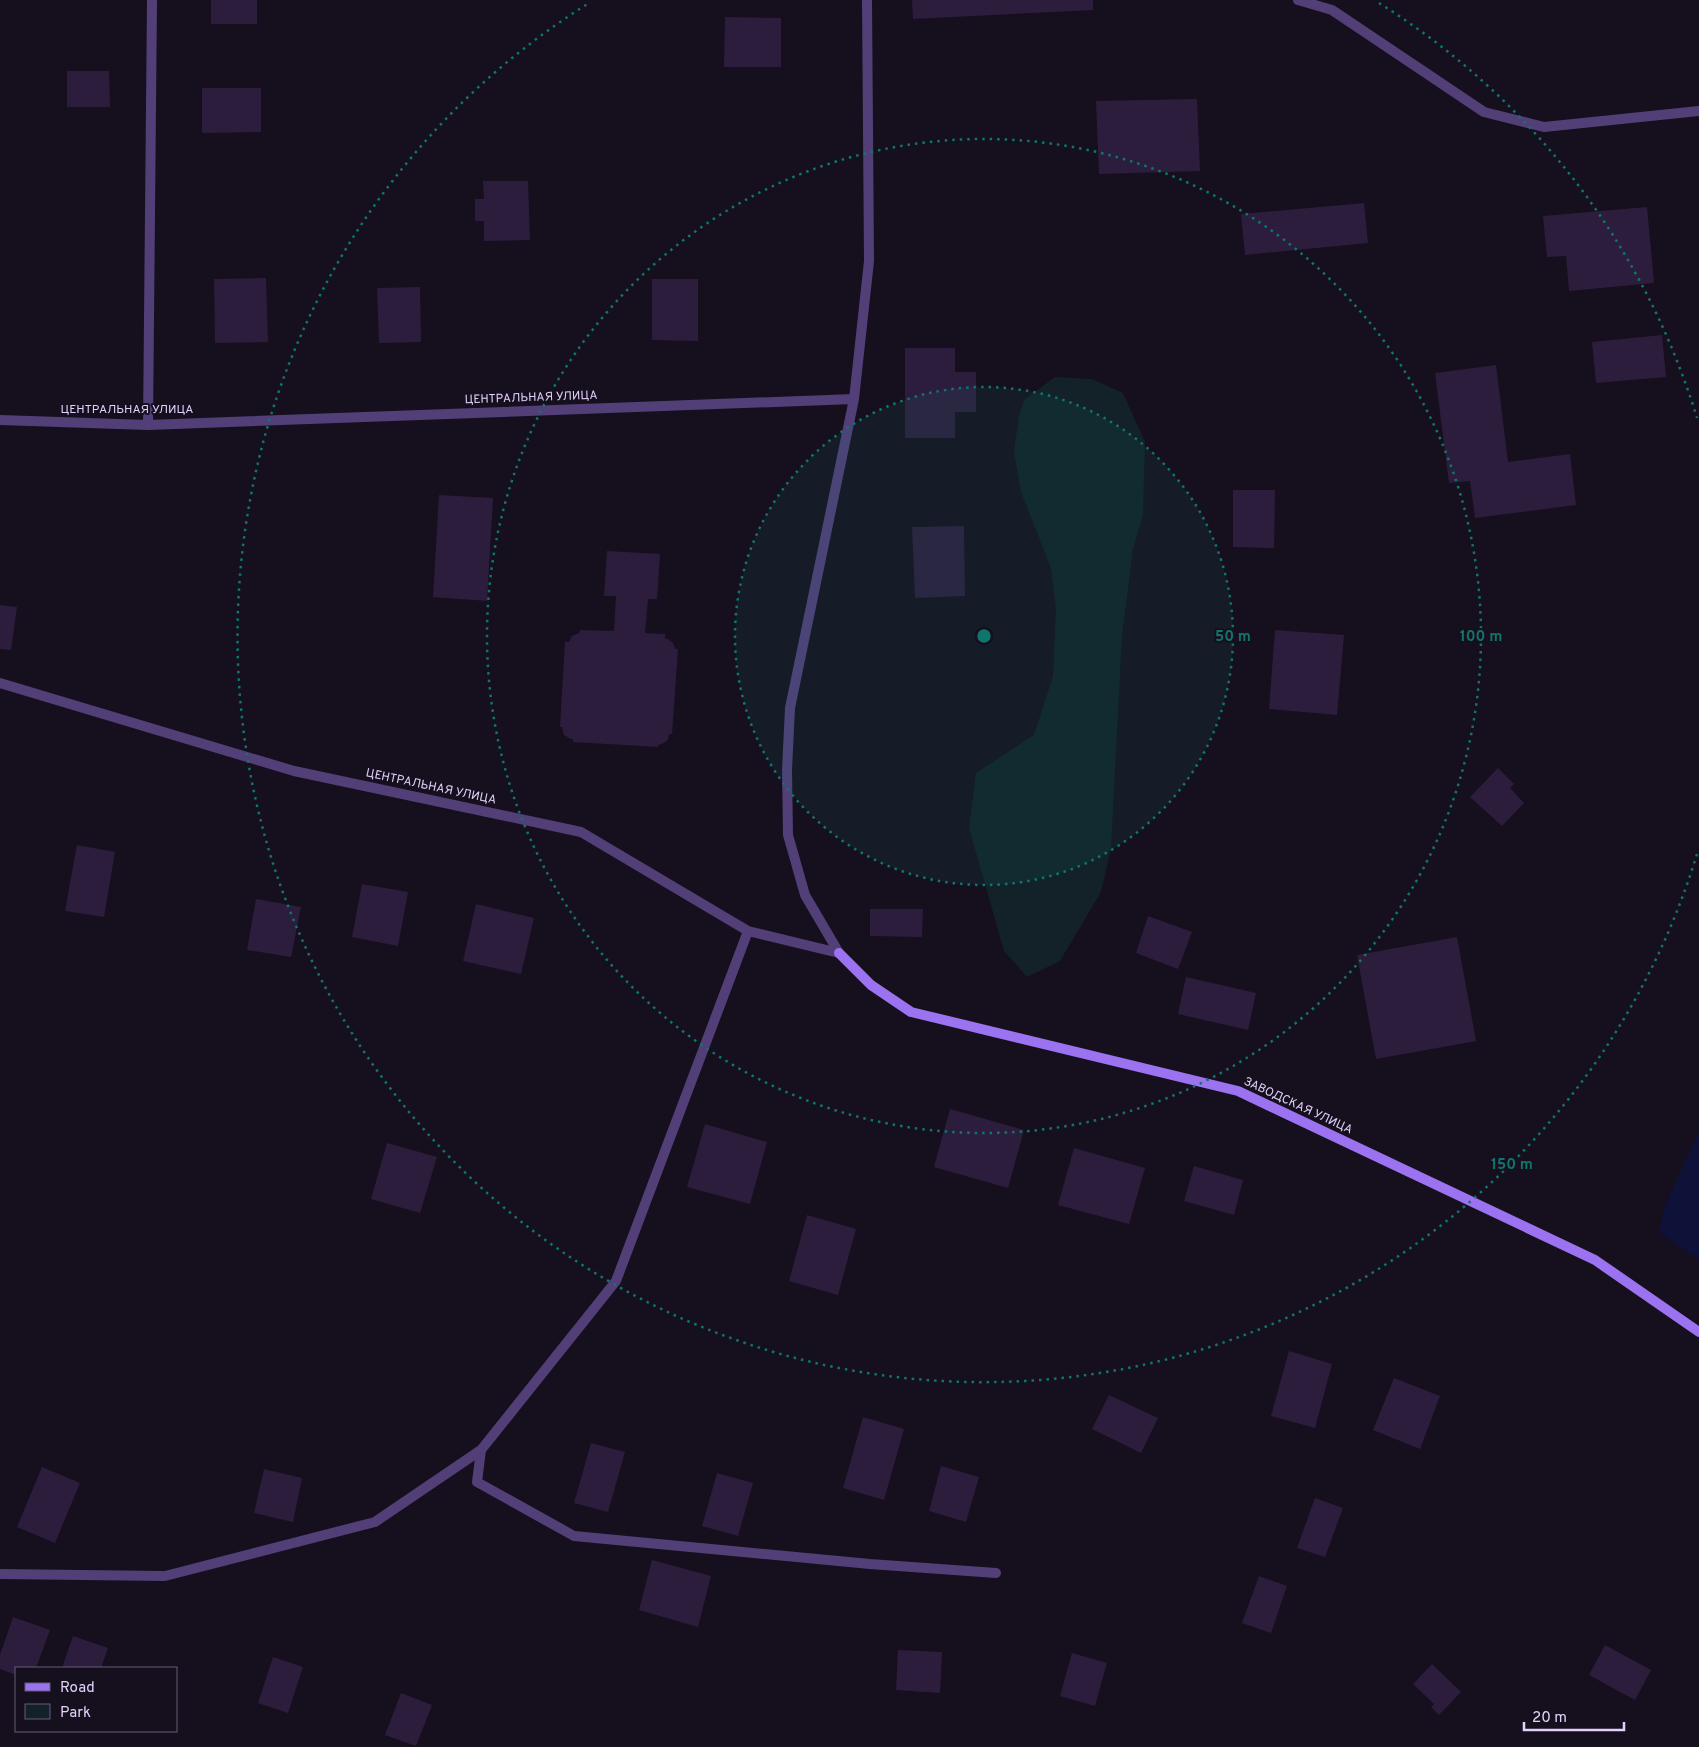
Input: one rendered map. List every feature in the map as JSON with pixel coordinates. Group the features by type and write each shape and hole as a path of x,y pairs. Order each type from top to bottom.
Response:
{"street":[{"path":"148,425 152,0"},
{"path":"839,953 805,895 788,835 787,770 790,708 854,398 870,261 867,0"},
{"path":"1298,0 1332,10 1484,112 1544,127 1699,111"},
{"name":"ЦЕНТРАЛЬНАЯ УЛИЦА","path":"0,420 148,425 854,398"},
{"name":"ЦЕНТРАЛЬНАЯ УЛИЦА","path":"0,683 294,771 581,832 748,931 839,953"},
{"path":"0,1574 165,1576 375,1522 481,1450 616,1281 748,931"},
{"name":"ЗАВОДСКАЯ УЛИЦА","path":"839,953 872,985 910,1012 1238,1091 1595,1260 1699,1332"},
{"path":"481,1450 477,1482 574,1536 996,1574"}],"green space":[{"path":"1055,377 1092,379 1123,393 1145,442 1143,515 1133,549 1122,635 1111,849 1101,892 1060,961 1027,977 1004,951 969,828 976,773 1034,735 1053,676 1056,609 1051,568 1021,492 1014,452 1019,415 1025,399"}],"shaded area":[{"path":"1699,1131 1699,1260 1659,1232 1664,1208"}],"building":[{"path":"211,0 257,0 257,24 211,24"},
{"path":"912,0 1093,0 1093,10 913,19"},
{"path":"725,17 781,18 781,67 724,67"},
{"path":"67,71 109,71 110,107 67,107"},
{"path":"202,88 261,88 261,132 202,133"},
{"path":"1197,99 1200,171 1099,174 1096,101"},
{"path":"483,181 528,181 530,240 484,241 484,221 475,221 475,199 484,199"},
{"path":"1364,203 1368,243 1245,255 1241,214"},
{"path":"1647,207 1654,283 1569,291 1566,256 1547,257 1543,216"},
{"path":"266,278 268,342 215,343 214,279"},
{"path":"652,279 698,279 698,341 652,340"},
{"path":"420,287 421,342 379,343 377,288"},
{"path":"1662,335 1666,377 1596,383 1592,342"},
{"path":"905,348 955,348 955,372 976,372 976,412 955,412 955,438 905,438"},
{"path":"1496,365 1508,462 1570,454 1576,505 1475,518 1470,481 1449,483 1435,373"},
{"path":"1233,490 1275,490 1274,548 1233,547"},
{"path":"439,495 493,498 487,601 433,597"},
{"path":"964,526 965,596 915,598 912,527"},
{"path":"607,551 660,554 657,599 648,599 645,633 665,634 665,639 673,643 675,649 678,649 672,734 669,734 668,740 658,745 658,747 573,742 573,739 564,735 562,727 560,727 565,642 569,642 572,636 579,633 580,630 614,631 616,596 604,596"},
{"path":"0,605 17,607 11,650 0,649"},
{"path":"1275,630 1344,635 1337,715 1269,709"},
{"path":"1498,768 1514,784 1510,788 1524,803 1502,826 1470,797"},
{"path":"77,845 115,852 104,917 65,911"},
{"path":"362,884 408,892 398,946 352,937"},
{"path":"256,899 301,907 291,957 247,950"},
{"path":"476,904 534,918 521,974 463,961"},
{"path":"870,909 923,909 922,937 870,936"},
{"path":"1148,916 1192,932 1178,969 1136,953"},
{"path":"1457,937 1476,1041 1376,1059 1357,955"},
{"path":"1186,977 1256,993 1248,1030 1178,1014"},
{"path":"950,1109 1024,1130 1008,1188 934,1167"},
{"path":"705,1124 767,1142 750,1204 687,1187"},
{"path":"387,1143 437,1157 420,1213 371,1199"},
{"path":"1074,1148 1145,1168 1129,1224 1058,1205"},
{"path":"1194,1166 1243,1180 1234,1215 1184,1201"},
{"path":"807,1215 856,1229 838,1295 789,1281"},
{"path":"1289,1351 1332,1364 1315,1428 1271,1416"},
{"path":"1394,1378 1440,1396 1420,1449 1373,1430"},
{"path":"1109,1395 1158,1418 1141,1453 1092,1429"},
{"path":"863,1417 904,1429 884,1500 843,1488"},
{"path":"591,1443 625,1452 608,1512 574,1503"},
{"path":"941,1466 979,1477 966,1522 929,1511"},
{"path":"42,1467 80,1483 55,1543 17,1527"},
{"path":"264,1469 302,1478 293,1522 254,1513"},
{"path":"717,1473 753,1483 738,1536 702,1526"},
{"path":"1315,1498 1343,1508 1325,1557 1297,1548"},
{"path":"652,1560 711,1576 698,1627 639,1610"},
{"path":"1259,1576 1287,1586 1271,1633 1242,1623"},
{"path":"13,1617 50,1630 36,1667 15,1667 15,1675 0,1669 0,1655"},
{"path":"73,1636 108,1648 101,1667 62,1667"},
{"path":"1605,1645 1651,1670 1635,1700 1589,1675"},
{"path":"898,1650 942,1652 940,1693 896,1690"},
{"path":"1072,1653 1107,1663 1095,1706 1060,1696"},
{"path":"273,1657 303,1667 288,1713 258,1703"},
{"path":"1432,1664 1461,1692 1439,1715 1431,1707 1434,1704 1413,1684"},
{"path":"401,1693 432,1705 416,1746 385,1735"}]}
